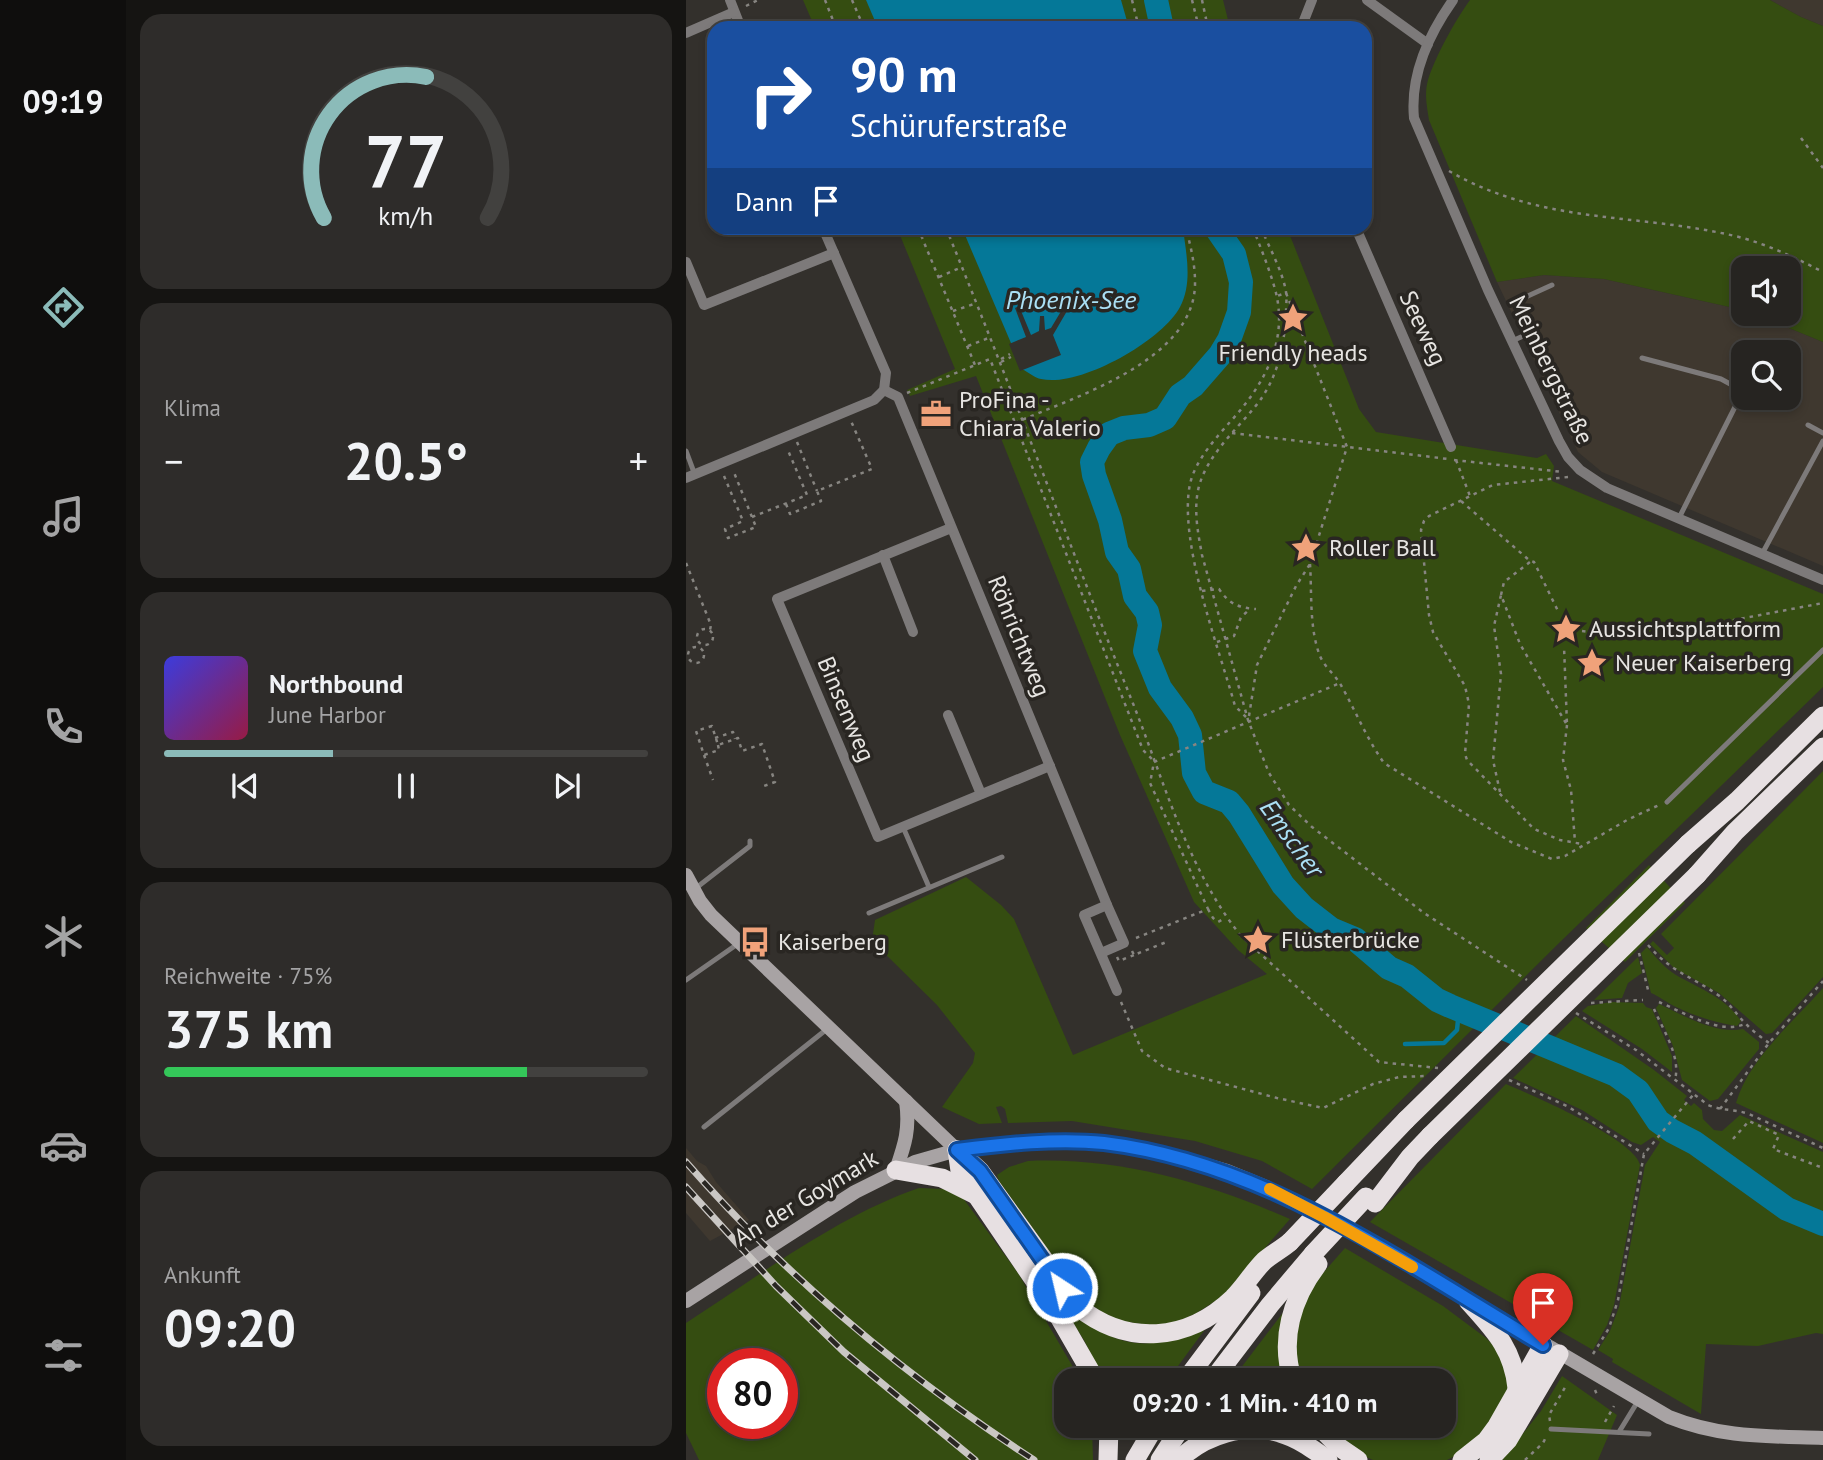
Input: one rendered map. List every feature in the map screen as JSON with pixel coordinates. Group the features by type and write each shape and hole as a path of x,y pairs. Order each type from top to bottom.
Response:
{"highway":[{"path":"957,1150 980,1171 1077,1307 1092,1318 1129,1332 1164,1334 1186,1328 1232,1298 1265,1261 1290,1242 1406,1120 1823,716"},
{"path":"1222,1368 1270,1305 1430,1136 1697,875 1735,832 1823,747"},
{"path":"957,1150 960,1171 1058,1315 1089,1368"},
{"path":"895,1170 942,1178 975,1195"},
{"path":"1195,1368 1290,1242"},
{"path":"1288,1368 1288,1329 1298,1296 1318,1257"},
{"path":"1468,1301 1507,1348 1513,1362 1517,1388"},
{"path":"1462,1460 1486,1441 1517,1388 1551,1349"},
{"path":"1489,1460 1508,1440 1551,1349"},
{"path":"1179,1460 1205,1441 1242,1430 1280,1433 1299,1441 1328,1460"},
{"path":"1108,1460 1109,1438"},
{"path":"1135,1460 1148,1438"},
{"path":"1160,1460 1174,1438"},
{"path":"1330,1438 1358,1460"}],"main road":[{"path":"686,875 711,915 957,1150"},
{"path":"895,1170 907,1137 909,1119 906,1101"},
{"name":"An der Goymark","path":"686,1301 802,1224 895,1170 957,1150 1069,1141 1104,1143 1149,1150 1195,1162 1266,1187 1381,1248 1638,1401 1695,1428 1718,1433 1823,1438"}],"street":[{"path":"730,0 738,21"},
{"path":"1304,21 1312,0"},
{"path":"1367,0 1429,44 1442,15 1453,0"},
{"path":"713,21 734,12"},
{"path":"686,33 707,24"},
{"name":"Meinbergstraße","path":"1429,44 1416,76 1412,99 1414,118 1512,341 1568,457 1598,483 1823,580"},
{"path":"691,477 874,400 884,390 886,373 826,235"},
{"name":"Seeweg","path":"1359,235 1451,447"},
{"path":"686,262 704,305 834,253"},
{"name":"Röhrichtweg","path":"884,390 898,397 1107,905 1126,943"},
{"name":"Binsenweg","path":"951,528 777,599 878,837 1050,766"},
{"path":"883,555 913,632"},
{"path":"948,715 981,794"},
{"path":"1107,905 1084,915 1116,991"},
{"path":"1101,953 1126,943"}],"lane":[{"path":"1512,341 1532,332 1517,301 1552,285"},
{"path":"1642,358 1721,379 1743,391 1679,518"},
{"path":"1808,425 1823,433"},
{"path":"1762,554 1823,442"},
{"path":"686,451 691,477"},
{"path":"1667,802 1823,650"},
{"path":"903,827 929,887"},
{"path":"693,890 750,846 750,841"},
{"path":"869,913 1002,857"},
{"path":"686,980 739,943"},
{"path":"704,1127 829,1027"},
{"path":"1619,1432 1638,1401"},
{"path":"1551,1429 1649,1434"}],"path":[{"path":"825,0 833,21"},
{"path":"852,0 861,21"},
{"path":"1132,0 1137,21"},
{"path":"1192,0 1197,21"},
{"path":"1202,0 1206,21"},
{"path":"1801,138 1823,168"},
{"path":"1431,160 1463,179 1514,201 1552,211 1698,229 1742,238 1793,256 1823,272"},
{"path":"922,235 975,365"},
{"path":"949,235 1000,359 1180,827 1227,918 1241,936 1379,1062 1442,1068 1431,1075 1399,1077 1373,1084 1323,1108 1277,1098 1165,1068 1155,1062 1142,1051 1116,991"},
{"path":"1015,423 1121,377 1152,356 1176,333 1189,310 1195,283 1187,235"},
{"path":"1248,720 1235,706 1202,591 1188,521 1190,483 1201,459 1250,400 1265,376 1275,346 1279,318 1277,296 1255,235"},
{"path":"1248,720 1256,666 1290,596 1310,564 1347,447 1264,235"},
{"path":"939,277 962,267"},
{"path":"1277,296 1286,293"},
{"path":"1286,293 1285,340 1275,374 1256,406 1217,451 1199,486 1197,528 1248,720 1269,774 1289,805 1312,827 1424,913 1531,984"},
{"path":"953,312 976,303"},
{"path":"967,347 991,337"},
{"path":"921,387 990,359 1011,356"},
{"path":"990,359 1143,750 1154,762"},
{"path":"817,491 872,470 847,411"},
{"path":"1232,433 1347,447"},
{"path":"786,504 790,513 821,501 789,436"},
{"path":"752,517 807,495 789,436"},
{"path":"1456,460 1471,496"},
{"path":"724,463 756,527 729,538 725,529 743,521 724,463"},
{"path":"1553,471 1563,472"},
{"path":"1568,477 1503,483 1429,516 1424,521 1422,530 1429,615 1433,632 1465,686 1468,704 1465,754 1468,760 1534,829 1546,836 1582,844"},
{"path":"1461,501 1534,562 1559,613"},
{"path":"1500,792 1493,760 1501,674 1494,626 1503,582 1531,561"},
{"path":"686,563 713,635 711,642 706,645 701,646 692,648 689,651 691,661 699,662 703,659 704,654 701,646 698,639 699,632 706,629 710,631"},
{"path":"1310,564 1313,618 1319,654 1327,669 1340,683 1372,746 1384,763 1511,842 1552,859 1565,856 1582,844 1667,802"},
{"path":"1202,591 1219,589 1232,604 1256,609"},
{"path":"1501,595 1520,644 1567,725"},
{"path":"1583,631 1640,638 1823,603"},
{"path":"1217,642 1234,636 1241,617 1250,609"},
{"path":"1564,646 1567,725 1563,760 1571,790 1575,843"},
{"path":"1154,762 1237,724 1264,716 1340,683"},
{"path":"704,755 719,750 712,726 696,731 704,755 713,780"},
{"path":"715,738 733,732 735,739"},
{"path":"718,745 738,738 742,751 762,744 775,782 764,786 765,790"},
{"path":"1154,762 1150,783 1208,909 1218,922 1227,918"},
{"path":"1169,941 1134,955 1126,943 1208,909"},
{"path":"1645,942 1665,963 1718,995 1740,1015 1745,1024 1769,1043"},
{"path":"1638,950 1649,994"},
{"path":"1719,1110 1769,1043 1823,981"},
{"path":"1589,1003 1643,1000"},
{"path":"1660,1002 1709,1022 1738,1027 1745,1024"},
{"path":"1654,1009 1674,1056 1678,1070 1675,1080"},
{"path":"1577,1013 1636,1050 1693,1095 1719,1110 1737,1110 1749,1114 1823,1148"},
{"path":"1509,1080 1567,1106 1644,1154"},
{"path":"1593,1354 1609,1328 1618,1300 1644,1154 1693,1095"},
{"path":"1733,1139 1749,1121 1779,1135 1773,1149 1823,1168"},
{"path":"1525,1460 1543,1443 1551,1429 1549,1415 1567,1384"},
{"path":"1599,1431 1614,1406"}],"shaded area":[{"path":"1770,0 1823,0 1823,26 1801,17"},
{"path":"1544,275 1604,279 1731,307 1731,326 1784,326 1823,342 1823,566 1602,472 1578,452 1497,282"},
{"path":"686,1148 697,1161 706,1166 716,1182 749,1220 710,1241 686,1213"}],"green space":[{"path":"803,0 1223,0 1228,21 812,21"},
{"path":"1470,0 1770,0 1823,26 1823,342 1784,326 1801,326 1801,256 1731,256 1731,307 1604,279 1544,275 1497,282 1429,120 1426,100 1428,80 1452,28"},
{"path":"900,235 1290,235 1359,409 1376,432 1537,458 1546,454 1554,466 1552,481 1823,594 1823,687 1558,944 1312,1189 1262,1161 1195,1141 1072,1121 1008,1123 1005,1109 1001,1106 996,1107 1002,1123 979,1124 942,1107 973,1063 975,1053 937,1005 872,941 875,920 966,877 1014,919 1073,1055 1267,974 1238,950 1194,902 1120,735 976,376 910,396 907,390 955,369"},
{"path":"1823,771 1823,977 1772,1033 1766,1034 1719,993 1674,968 1650,944 1653,941 1667,955 1674,948 1661,934"},
{"path":"1649,865 1685,903 1625,962 1586,928"},
{"path":"1647,947 1672,972 1712,994 1735,1013 1741,1021 1737,1026 1691,1013 1651,993 1641,953"},
{"path":"1638,957 1642,973 1628,983 1622,998 1594,1000"},
{"path":"1823,988 1823,1143 1736,1103 1742,1087 1761,1056"},
{"path":"1611,1002 1643,1003 1652,1009 1672,1056 1672,1072 1642,1049 1582,1011 1588,1006"},
{"path":"1659,1004 1711,1027 1743,1029 1759,1042 1759,1049 1718,1099 1710,1101 1682,1080 1673,1046 1656,1008"},
{"path":"1576,1016 1687,1096 1684,1100 1691,1106 1694,1103 1702,1110 1703,1119 1714,1130 1722,1131 1740,1115 1823,1152 1823,1334 1816,1333 1758,1346 1706,1344 1701,1414 1612,1362 1613,1359 1598,1350 1610,1331 1619,1307 1645,1165 1660,1142 1653,1137 1641,1145 1632,1142 1582,1110 1513,1078"},
{"path":"1506,1084 1602,1131 1634,1155 1640,1165 1614,1305 1607,1325 1593,1350 1370,1222"},
{"path":"1028,1161 1096,1163 1162,1175 1227,1194 1290,1219 1223,1296 1195,1314 1176,1322 1155,1326 1114,1320 1084,1300 999,1181 997,1175 1009,1167"},
{"path":"919,1188 944,1189 960,1194 1018,1273 1074,1368 1054,1368 1054,1438 1092,1438 1093,1460 699,1460 686,1433 686,1323 799,1248 859,1214"},
{"path":"1345,1248 1443,1306 1486,1338 1496,1348 1511,1384 1478,1437 1447,1460 1373,1460 1342,1438 1456,1438 1456,1368 1299,1368 1293,1336 1309,1289"},
{"path":"1046,1282 1081,1318 1110,1336 1125,1341 1158,1342 1206,1328 1177,1368 1098,1368 1084,1340"},
{"path":"1285,1310 1285,1368 1241,1368"},
{"path":"1562,1376 1617,1415 1598,1460 1502,1460 1541,1411"}],"water":[{"path":"866,0 1121,0 1127,21 875,21"},
{"name":"Phoenix-See","path":"965,235 1184,235 1188,268 1184,298 1170,320 1156,334 1118,359 1076,376 1057,380 1039,378 1022,369"}],"pier":[{"path":"1019,306 1031,335 1039,331 1040,316 1044,316 1045,330 1051,328 1063,308 1067,311 1053,335 1061,355 1020,371 1009,344 1026,337 1015,308"}],"waterway":[{"name":"Emscher","path":"1156,0 1160,21"},
{"name":"Emscher","path":"1221,235 1234,254 1241,282 1239,312 1229,340 1220,355 1193,386 1180,395 1165,418 1149,425 1124,428 1109,434 1092,462 1117,552 1129,569 1135,596 1147,612 1150,625 1145,651 1160,688 1182,718 1190,735 1194,773 1204,792 1229,802 1283,885 1304,908 1331,929 1355,939 1389,968 1407,976 1437,1000 1616,1075 1638,1091 1658,1121 1695,1143 1787,1209 1823,1224"},
{"path":"1405,1044 1444,1043 1457,1030 1459,1010"}],"railway":[{"path":"686,1162 765,1246 850,1323 939,1394 1034,1460"},
{"path":"686,1187 776,1286 844,1352 975,1460"}],"slow traffic":[{"path":"1270,1189 1412,1267"}],"place":[{"name":"Friendly heads","path":"1293,318"},
{"name":"ProFina - Chiara Valerio","path":"936,414"},
{"name":"Roller Ball","path":"1306,548"},
{"name":"Aussichtsplattform","path":"1566,629"},
{"name":"Neuer Kaiserberg","path":"1592,663"},
{"name":"Flüsterbrücke","path":"1258,940"},
{"name":"Kaiserberg","path":"755,942"}],"route":[{"path":"1062,1288 980,1171 957,1150 1069,1141 1104,1143 1149,1150 1227,1171 1266,1187 1381,1248 1543,1345"}]}
